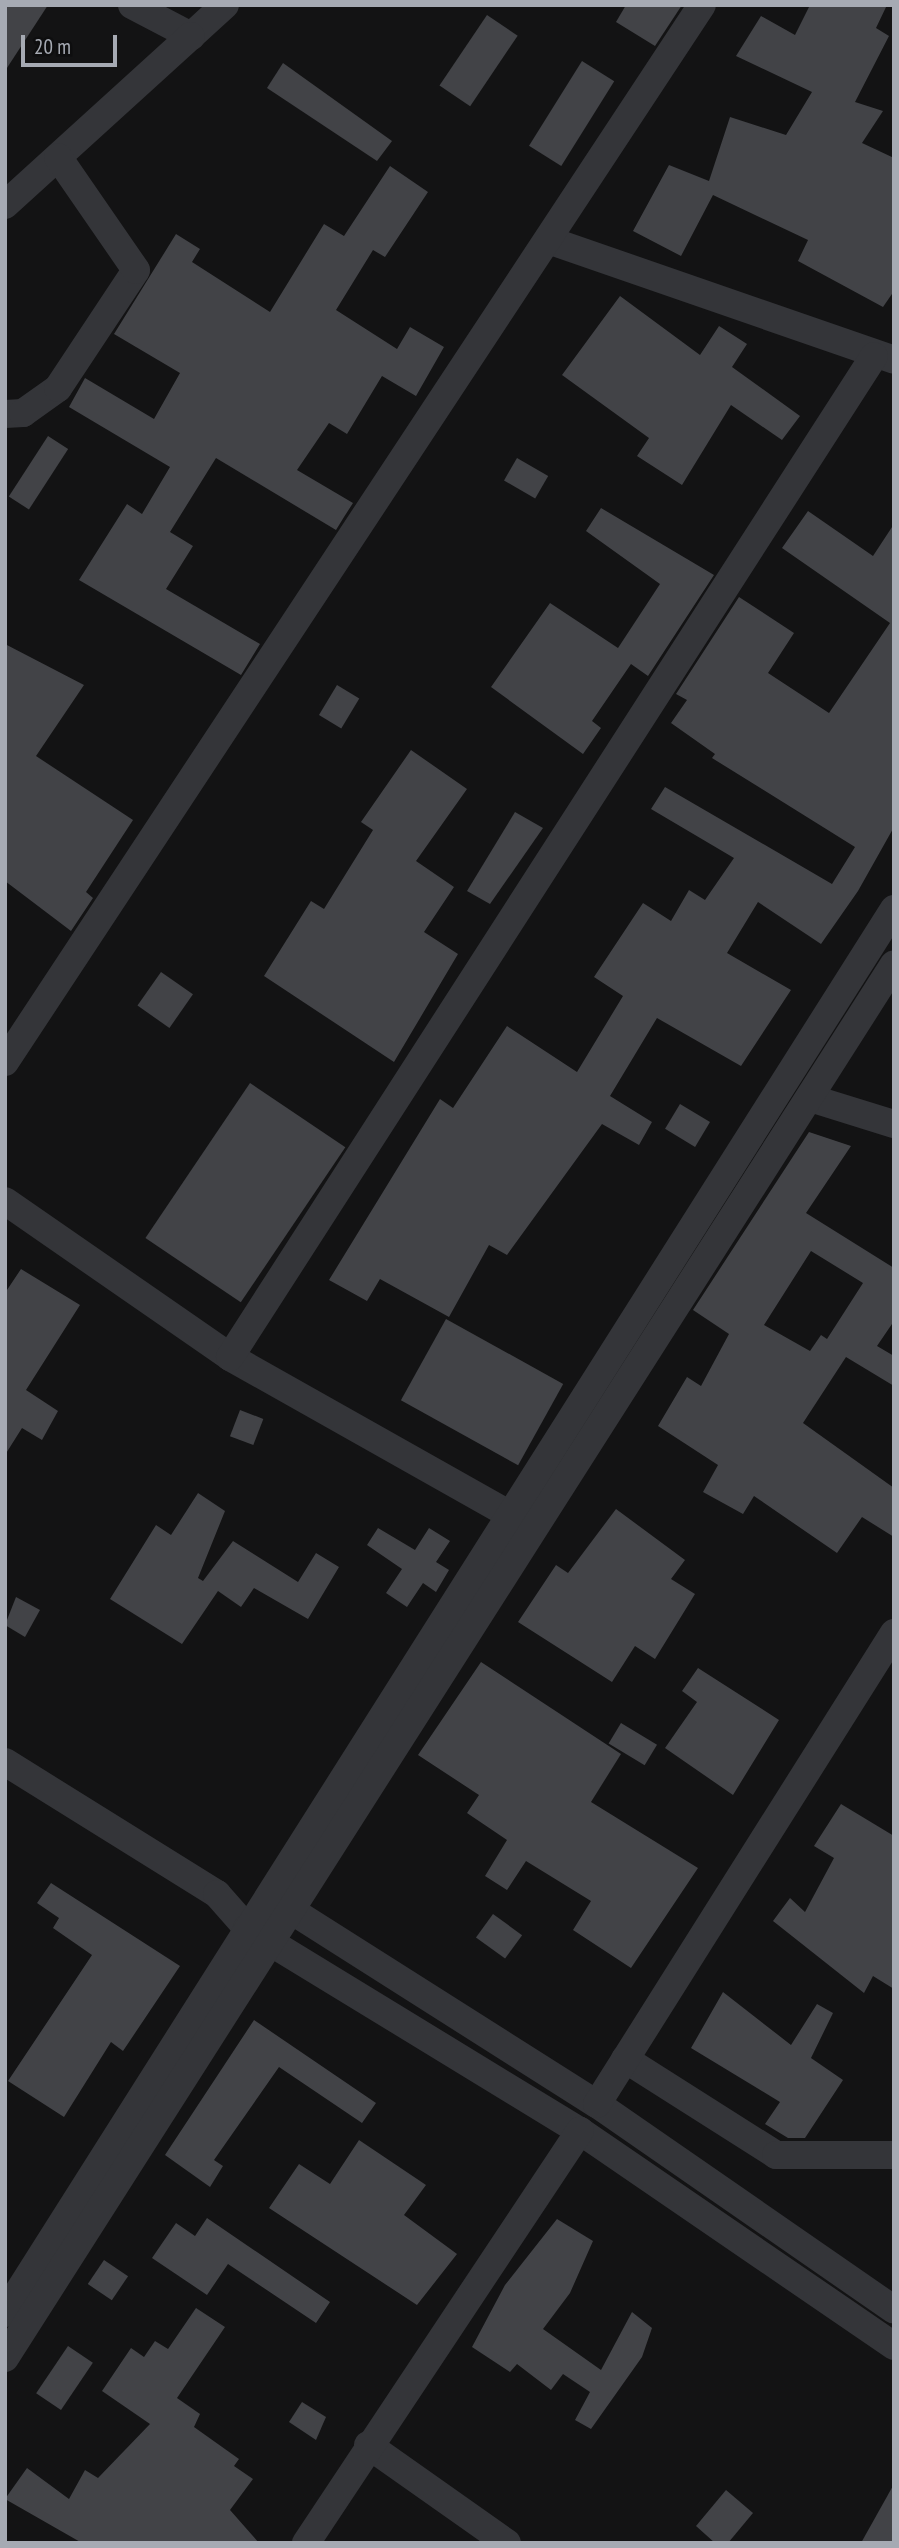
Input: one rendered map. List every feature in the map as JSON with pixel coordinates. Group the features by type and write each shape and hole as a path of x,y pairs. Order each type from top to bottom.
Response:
{"street":[{"path":"132,5 191,36"},
{"path":"5,205 225,5"},
{"path":"5,1062 551,241 702,5"},
{"path":"5,414 23,413 58,388 136,270 58,157"},
{"path":"230,1357 884,358 551,241"},
{"path":"279,1903 510,1515 894,909"},
{"path":"5,2313 258,1935 810,1098 894,964"},
{"path":"810,1098 894,1124"},
{"path":"5,1201 230,1357 510,1515"},
{"path":"597,2104 894,1633"},
{"path":"5,1762 217,1894 258,1935 580,2132 894,2346"},
{"path":"217,1894 279,1903 597,2104 894,2310"},
{"path":"5,2358 258,1935"},
{"path":"625,2059 776,2155 894,2155"},
{"path":"306,2543 368,2445 580,2132"},
{"path":"368,2445 507,2543"}],"building":[{"path":"5,5 48,5 5,71"},
{"path":"626,5 682,5 655,46 616,22"},
{"path":"810,5 887,5 876,28 889,36 855,102 883,111 862,143 894,158 894,291 883,307 798,261 808,240 713,195 681,256 633,231 669,165 709,181 730,117 786,135 812,92 736,56 761,16 795,35"},
{"path":"487,15 518,36 470,106 439,85"},
{"path":"582,61 614,81 561,166 529,146"},
{"path":"283,63 392,141 377,161 267,88"},
{"path":"390,166 428,192 385,257 373,250 336,310 397,349 410,327 444,347 416,396 382,376 347,434 329,423 297,470 353,503 336,530 216,458 170,532 193,546 166,589 260,644 241,675 79,580 127,504 142,514 170,467 69,407 85,378 154,419 180,373 114,334 176,234 200,249 192,262 270,312 324,224 344,236"},
{"path":"620,296 700,355 719,326 747,344 732,367 800,416 782,440 731,405 682,485 637,456 649,438 562,375"},
{"path":"48,436 68,449 29,509 9,496"},
{"path":"517,458 548,476 535,499 504,481"},
{"path":"601,508 714,575 648,676 631,664 592,721 601,728 583,754 491,687 550,603 618,648 660,584 586,531"},
{"path":"808,511 873,556 894,524 894,827 858,891 821,944 758,902 727,953 791,990 741,1066 657,1018 610,1096 652,1122 639,1145 602,1124 507,1255 489,1245 449,1317 380,1279 367,1301 329,1280 440,1099 453,1108 507,1026 577,1072 623,996 594,977 643,903 671,921 689,890 705,900 734,858 651,809 665,787 832,884 855,847 712,758 715,754 671,723 687,700 676,694 739,597 794,633 768,673 829,713 890,623 782,548"},
{"path":"5,644 84,685 36,756 133,820 86,892 93,898 71,931 5,881"},
{"path":"337,685 359,698 341,728 319,715"},
{"path":"411,750 467,789 416,861 454,887 424,932 458,954 394,1062 264,976 311,901 324,909 373,830 361,822"},
{"path":"515,812 543,828 490,904 467,891"},
{"path":"161,972 193,994 169,1028 137,1006"},
{"path":"250,1083 345,1147 241,1302 145,1238"},
{"path":"680,1104 710,1122 695,1147 665,1129"},
{"path":"809,1132 851,1146 806,1213 894,1268 894,1321 877,1346 894,1356 894,1386 846,1357 803,1423 894,1488 894,1537 862,1517 837,1553 754,1496 743,1514 703,1492 718,1465 658,1426 687,1377 701,1386 729,1334 693,1310","holes":["811,1251 863,1283 827,1339 821,1335 810,1351 764,1325"]},
{"path":"21,1269 80,1305 26,1390 58,1411 42,1440 22,1428 5,1455 5,1293"},
{"path":"446,1319 563,1384 518,1465 401,1400"},
{"path":"240,1410 263,1419 253,1445 230,1436"},
{"path":"198,1493 225,1511 198,1578 203,1581 233,1541 298,1582 316,1553 339,1567 308,1619 254,1588 241,1607 218,1591 182,1644 110,1599 156,1525 171,1535"},
{"path":"616,1509 685,1560 671,1579 695,1594 655,1659 635,1646 612,1682 518,1622 556,1565 568,1573"},
{"path":"378,1528 415,1550 429,1528 450,1541 436,1562 449,1570 436,1592 423,1583 407,1607 386,1593 402,1569 367,1545"},
{"path":"16,1597 40,1610 25,1637 5,1625"},
{"path":"481,1662 621,1754 591,1802 698,1868 631,1968 573,1930 591,1901 526,1861 507,1890 485,1876 507,1840 467,1813 479,1795 418,1755"},
{"path":"698,1668 779,1720 733,1795 665,1748 697,1702 682,1691"},
{"path":"621,1723 657,1745 645,1765 609,1744"},
{"path":"841,1804 894,1836 894,1989 873,1976 864,1993 773,1921 790,1898 805,1912 834,1858 814,1846"},
{"path":"51,1883 180,1966 123,2051 111,2042 64,2117 8,2081 92,1955 53,1928 59,1918 37,1903"},
{"path":"493,1914 522,1935 505,1959 476,1937"},
{"path":"723,1992 791,2045 817,2004 833,2013 811,2058 843,2080 805,2138 788,2138 765,2124 780,2102 691,2048"},
{"path":"254,2020 376,2103 362,2123 279,2067 214,2160 223,2166 210,2187 165,2155"},
{"path":"359,2140 426,2185 404,2215 457,2254 417,2305 269,2208 299,2164 330,2184"},
{"path":"207,2218 330,2302 316,2323 228,2264 207,2295 152,2258 176,2223 195,2236"},
{"path":"557,2219 593,2241 570,2293 543,2329 601,2370 632,2312 652,2328 642,2357 591,2429 575,2420 590,2392 563,2374 551,2390 517,2364 510,2372 472,2347 505,2285"},
{"path":"104,2260 128,2276 112,2300 88,2284"},
{"path":"196,2308 225,2327 177,2398 200,2414 194,2427 239,2459 234,2466 253,2479 230,2510 259,2543 82,2543 5,2499 27,2468 69,2499 85,2470 98,2478 150,2424 102,2391 131,2348 144,2357 155,2341 168,2349"},
{"path":"68,2346 93,2363 61,2410 36,2393"},
{"path":"302,2402 326,2417 316,2440 289,2422"},
{"path":"894,2484 894,2543 861,2543"},
{"path":"726,2490 753,2513 728,2543 715,2543 696,2526"}]}
